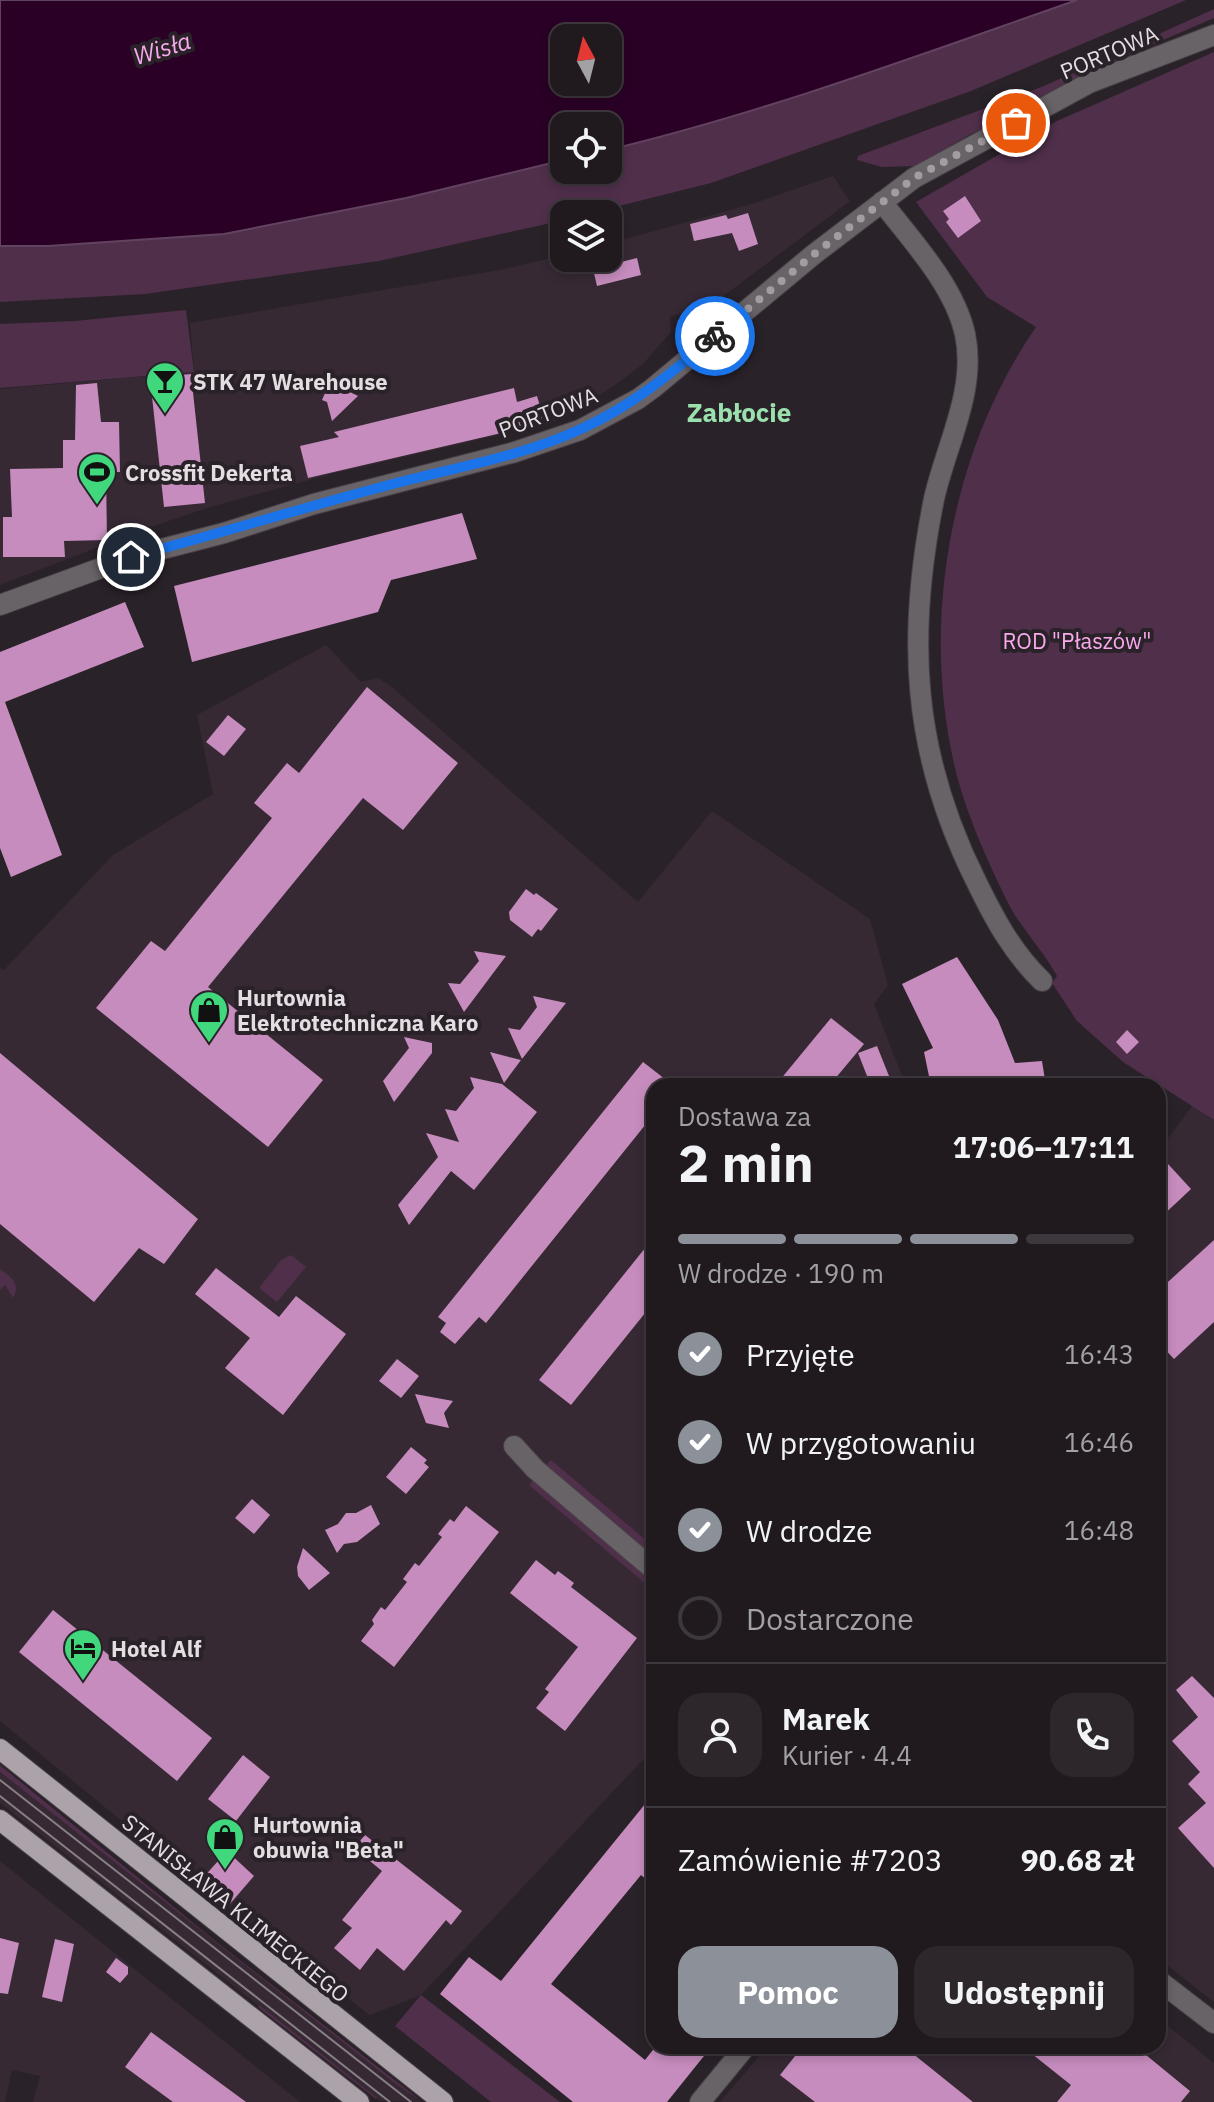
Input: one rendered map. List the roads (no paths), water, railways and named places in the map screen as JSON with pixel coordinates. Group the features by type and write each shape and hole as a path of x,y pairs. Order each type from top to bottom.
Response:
{"main road":[{"name":"STANISŁAWA KLIMECKIEGO","path":"0,1749 443,2102"},
{"path":"0,1820 359,2102"}],"street":[{"name":"PORTOWA","path":"0,605 131,557 224,533 314,504 515,452 580,430 653,388 813,255 914,178 1089,83 1214,35"},
{"path":"882,202 935,273 962,322 968,352 965,388 937,487 919,585 918,672 927,739 946,814 971,871 1006,937 1024,964 1042,981"},
{"path":"514,1446 535,1469 646,1563"},
{"path":"1166,1986 1214,2023"},
{"path":"700,2102 739,2054"}],"water":[{"name":"Wisła","path":"0,0 1077,0 785,100 622,146 622,112 550,112 550,163 406,198 224,234 48,246 0,246"}],"tram line":[{"path":"0,1780 411,2102"},
{"path":"0,1796 390,2102"}],"place":[{"name":"STK 47 Warehouse","path":"165,415"},
{"name":"Crossfit Dekerta","path":"97,506"},
{"name":"Hurtownia Elektrotechniczna Karo","path":"209,1044"},
{"name":"Hotel Alf","path":"83,1682"},
{"name":"Hurtownia obuwia \"Beta\"","path":"225,1871"}],"district":[{"name":"Zabłocie","path":"739,412"}],"park label":[{"name":"ROD \"Płaszów\"","path":"1077,640"}]}
